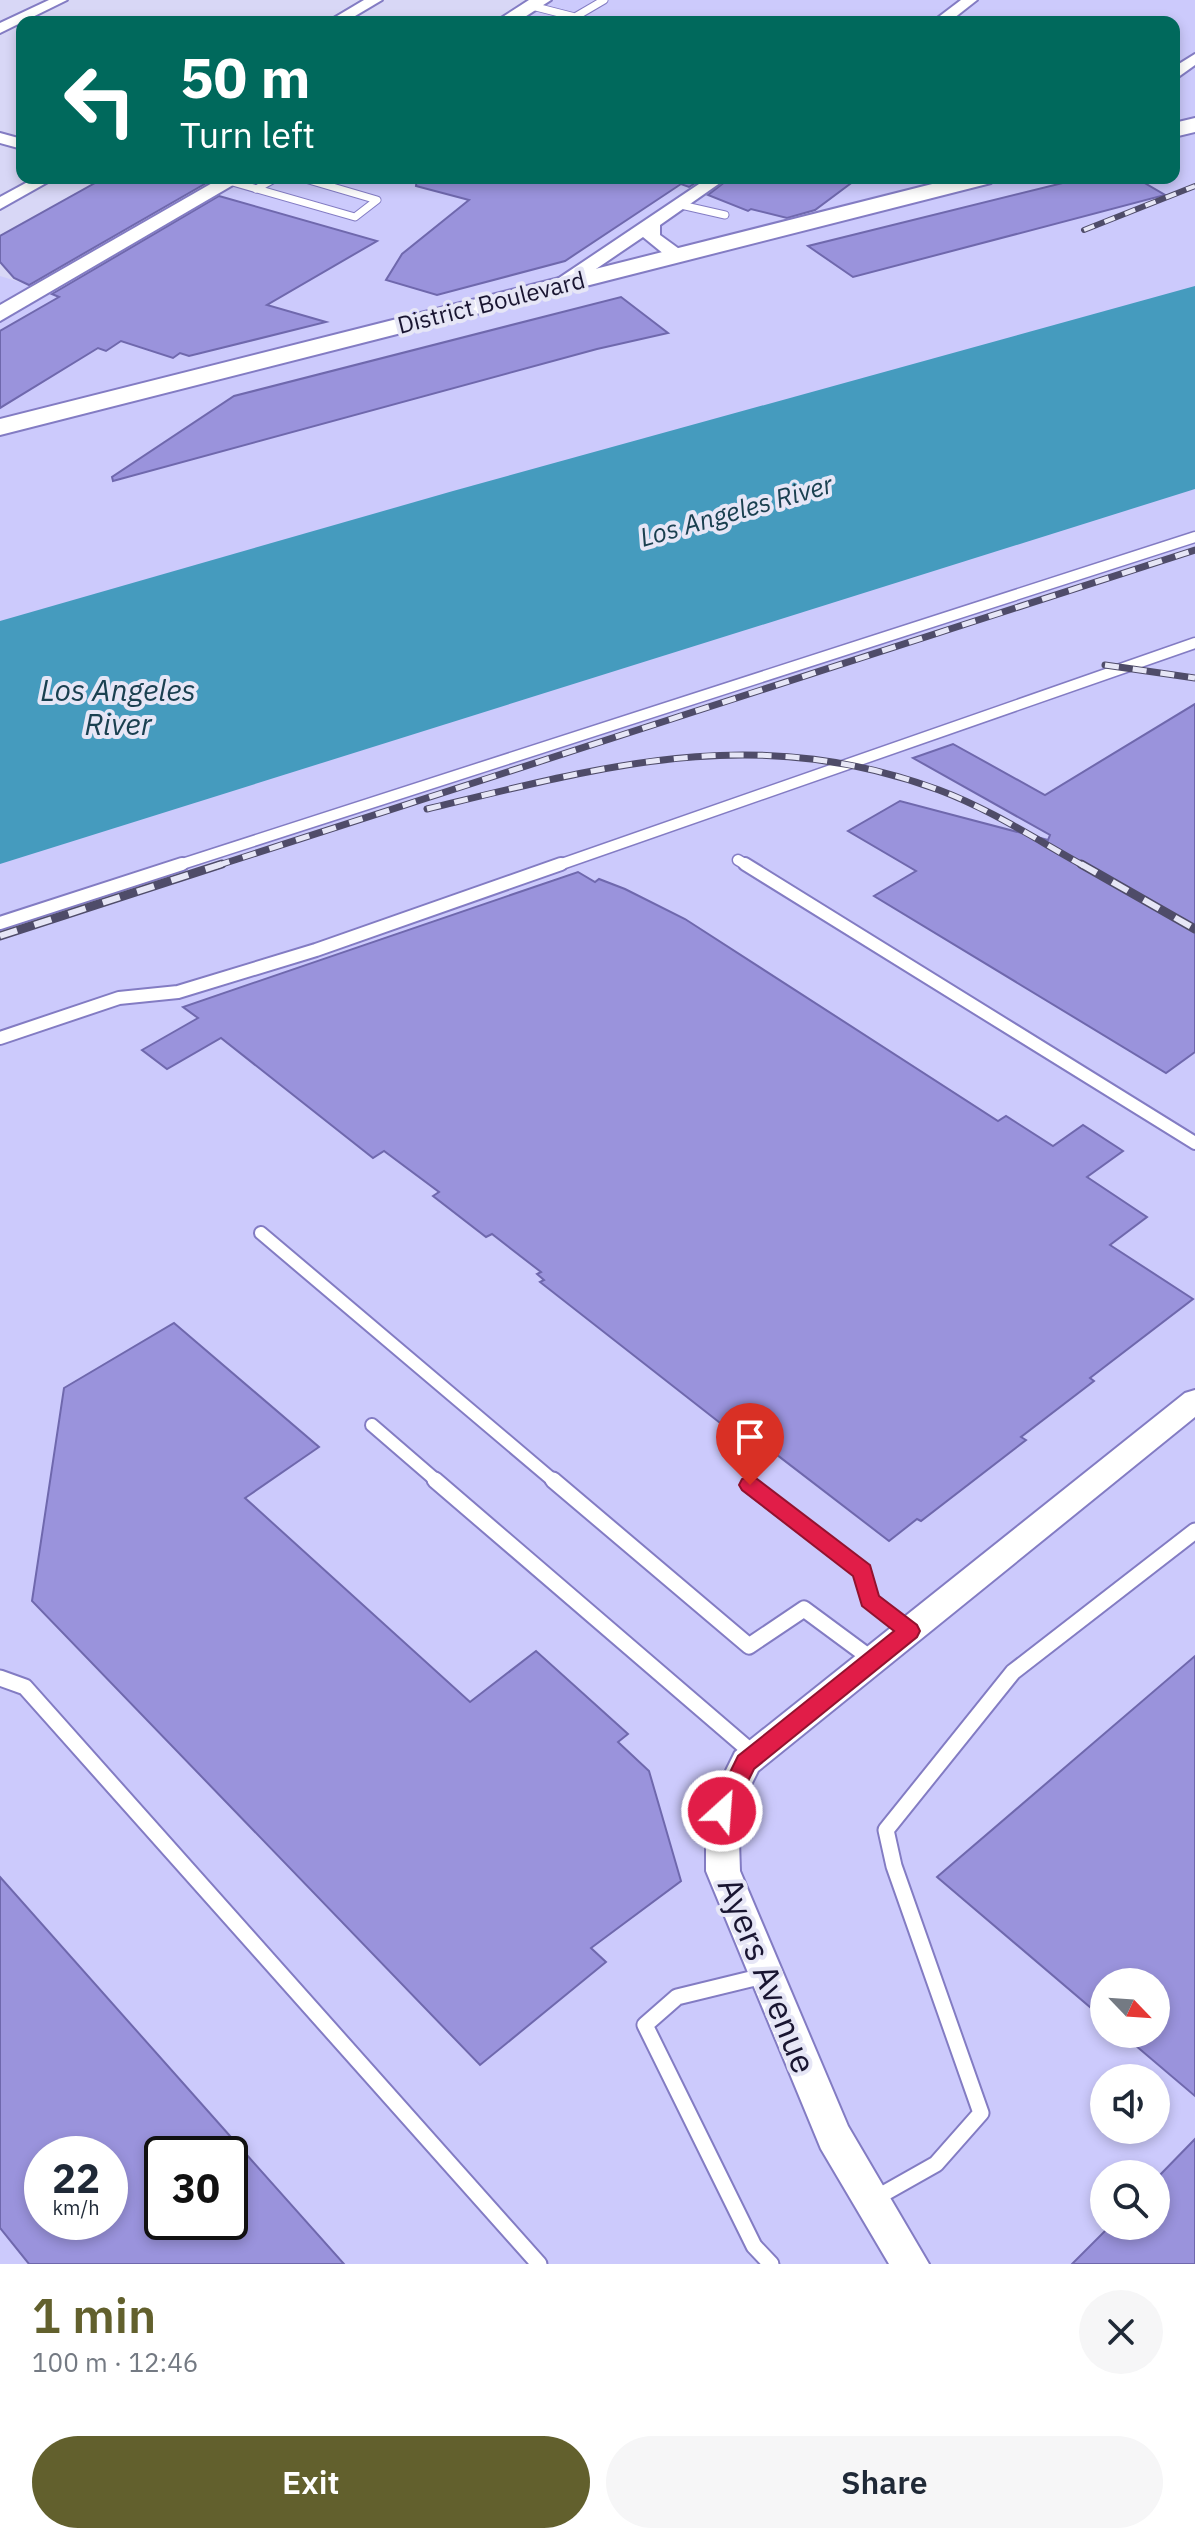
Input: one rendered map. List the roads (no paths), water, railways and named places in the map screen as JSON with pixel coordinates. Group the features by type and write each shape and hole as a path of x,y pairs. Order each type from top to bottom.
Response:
{"main road":[{"name":"District Boulevard","path":"0,427 959,184"}],"street":[{"path":"27,16 60,0"},
{"path":"345,16 375,0"},
{"path":"947,16 970,0"},
{"path":"518,16 537,3"},
{"path":"0,204 36,184"},
{"path":"0,314 225,184"},
{"path":"562,284 711,184"},
{"path":"652,225 651,237 676,255"},
{"name":"Ayers Avenue","path":"910,2264 834,2137 723,1871 722,1811 746,1762 1195,1401"}],"lane":[{"path":"577,16 604,0"},
{"path":"537,3 572,16"},
{"path":"243,184 355,217 377,200 322,184"},
{"path":"256,189 265,184"},
{"path":"681,205 725,215"},
{"path":"0,923 1195,537"},
{"path":"0,1038 119,998 178,992 316,950 1195,643"},
{"path":"738,860 1195,1143"},
{"path":"261,1233 749,1646 804,1609 873,1660"},
{"path":"372,1425 755,1755"},
{"path":"750,1485 862,1571 870,1600 909,1631"},
{"path":"871,2200 936,2164 981,2113 894,1866 886,1830 1013,1672 1195,1531"},
{"path":"0,1678 25,1687 539,2264"},
{"path":"767,1976 677,1997 645,2025 754,2246 771,2264"}],"water":[{"name":"Los Angeles River","path":"1195,286 1195,489 0,864 0,621 453,491"}],"railway":[{"path":"1084,230 1195,186"},
{"path":"216,866 1195,550"},
{"path":"1105,665 1195,678"},
{"path":"427,809 620,766 682,758 744,755 807,759 872,770 939,790 995,816 1084,866"},
{"path":"0,936 222,864"},
{"path":"1081,864 1195,929"}]}
